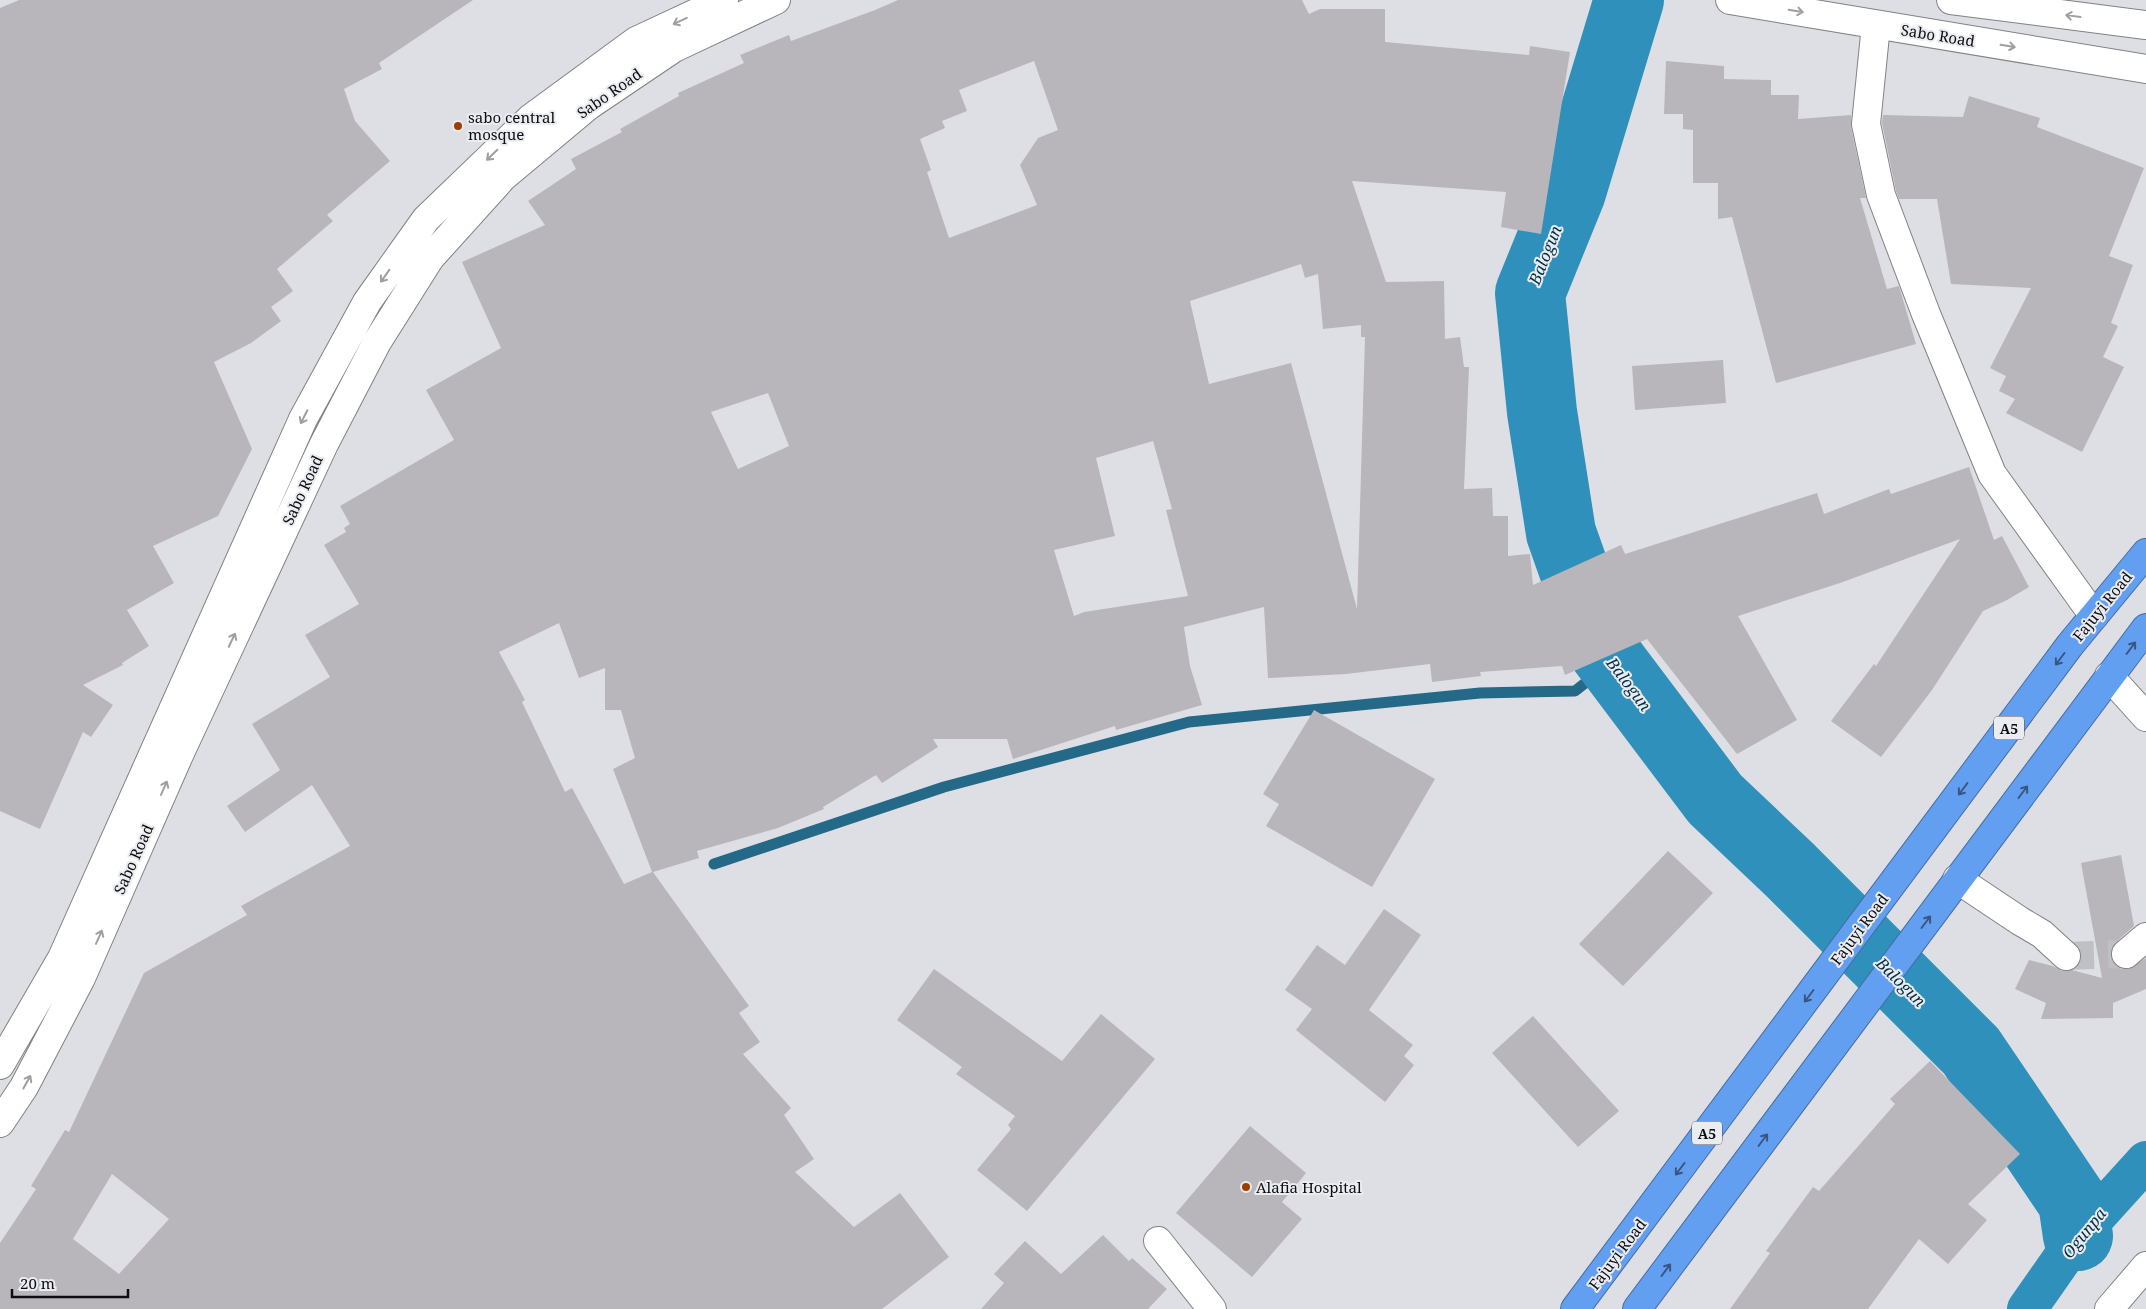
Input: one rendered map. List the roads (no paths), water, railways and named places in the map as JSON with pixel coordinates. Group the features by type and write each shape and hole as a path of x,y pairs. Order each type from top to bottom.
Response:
{"highway":[{"name":"Fajuyi Road","path":"1576,1309 2070,645 2146,553"},
{"path":"1637,1309 2146,628"}],"street":[{"name":"Sabo Road","path":"0,1065 62,958 303,419 367,302 426,219 531,118 636,41 724,0"},
{"name":"Sabo Road","path":"0,1123 24,1087 81,978 179,755 324,444 377,342 430,258 503,177 588,106 674,48 776,0"},
{"name":"Sabo Road","path":"1730,0 2146,69"},
{"path":"1952,0 2146,26"},
{"path":"1876,25 1866,124 1880,195 1926,314 1992,474 2094,616"},
{"path":"2109,676 2146,717"},
{"path":"1957,879 2042,934 2066,956"},
{"path":"1158,1241 1212,1309"},
{"path":"2109,1309 2146,1266"}],"waterway":[{"name":"Balogun","path":"1629,0 1571,192 1530,293 1542,412 1561,533 1602,649 1715,799 1790,870 1971,1051 2073,1202 2078,1236"},
{"path":"714,864 944,787 1189,722 1480,693 1575,691 1612,662"},
{"name":"Ogunpa","path":"2027,1309 2078,1236 2146,1161"}],"tunnel":[{"path":"2066,956 2126,954"}],"place":[{"name":"sabo central mosque","path":"458,126"},
{"name":"Alafia Hospital","path":"1246,1187"}]}
